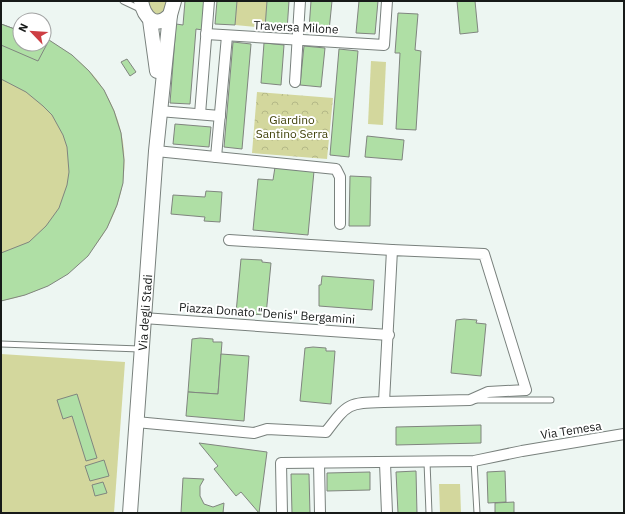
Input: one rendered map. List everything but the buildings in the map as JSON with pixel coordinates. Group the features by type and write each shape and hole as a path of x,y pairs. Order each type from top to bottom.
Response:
{"street":[{"name":"Via degli Stadi","path":"130,513 159,111 170,15 174,1"},
{"path":"200,114 209,1"},
{"path":"295,82 300,1"},
{"name":"Traversa Milone","path":"206,34 384,45 387,1"},
{"path":"145,10 160,21 170,15"},
{"name":"Via degli Stadi","path":"145,10 156,54 159,111"},
{"path":"216,157 227,36"},
{"path":"159,111 220,116"},
{"path":"156,151 336,168 340,178 340,224"},
{"path":"136,422 254,433 267,429 326,432 342,412 356,402 470,400 488,392 526,390 484,254 229,240"},
{"path":"384,402 389,334 392,250"},
{"name":"Piazza Donato \"Denis\" Bergamini","path":"143,318 389,334"},
{"name":"Via Temesa","path":"282,513 281,464 474,461 522,451 624,434"},
{"path":"319,463 320,513"},
{"path":"385,463 387,513"}],"lane":[{"path":"123,1 145,10"},
{"path":"1,344 141,349"},
{"path":"470,400 550,400"},
{"path":"474,461 477,513"},
{"path":"427,462 429,513"}],"green space":[{"path":"142,1 172,1 170,12 155,19"},
{"path":"237,1 267,1 265,28 235,25"},
{"path":"1,24 12,28 12,52 52,52 52,42 82,63 98,81 116,115 124,151 122,185 112,218 94,247 69,272 38,290 1,301"},
{"path":"371,61 386,62 383,125 368,124"},
{"name":"Giardino Santino Serra","path":"257,92 333,98 327,159 252,153"},
{"path":"1,354 125,362 114,513 1,513"},
{"path":"439,484 460,484 461,513 440,513"}]}
